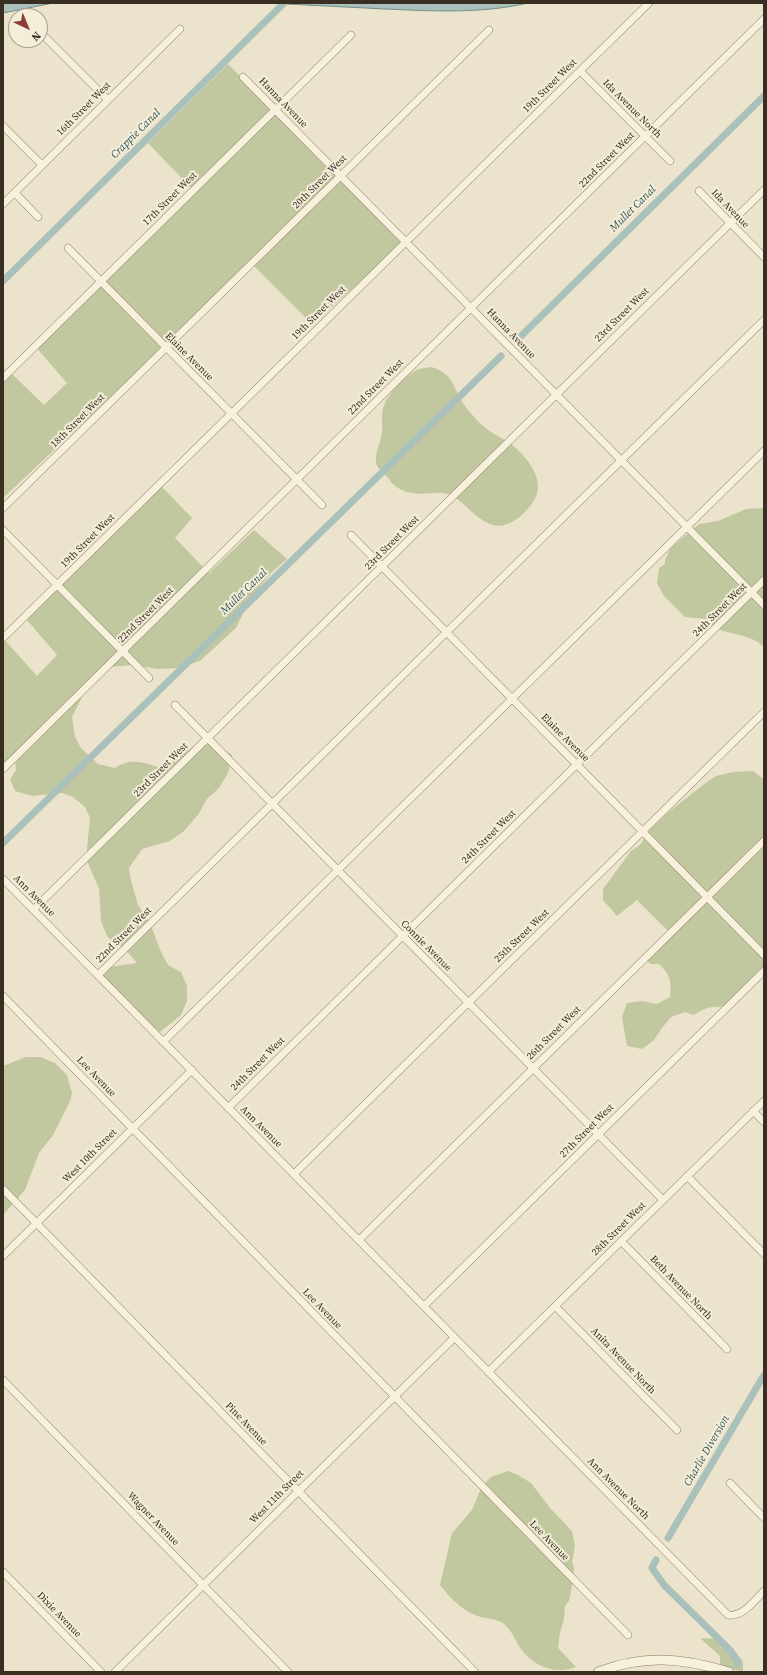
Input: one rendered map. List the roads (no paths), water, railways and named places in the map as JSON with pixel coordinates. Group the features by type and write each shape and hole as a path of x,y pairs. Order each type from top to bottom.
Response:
{"street":[{"name":"19th Street West","path":"3,638 649,3"},
{"name":"22nd Street West","path":"3,769 764,20"},
{"name":"16th Street West","path":"3,204 180,29"},
{"name":"20th Street West","path":"166,347 489,30"},
{"name":"17th Street West","path":"3,378 351,35"},
{"path":"48,40 108,100"},
{"name":"Ida Avenue North","path":"580,71 670,162"},
{"name":"Hanna Avenue","path":"243,77 764,605"},
{"path":"3,126 42,165"},
{"name":"23rd Street West","path":"33,910 764,190"},
{"name":"Ida Avenue","path":"699,191 764,257"},
{"path":"15,193 38,218"},
{"name":"Elaine Avenue","path":"68,248 322,505"},
{"name":"22nd Street West","path":"98,975 764,320"},
{"name":"18th Street West","path":"3,508 166,347"},
{"path":"163,1042 764,450"},
{"path":"3,530 149,678"},
{"name":"Elaine Avenue","path":"351,535 764,955"},
{"name":"24th Street West","path":"228,1108 764,580"},
{"name":"Connie Avenue","path":"175,705 663,1200"},
{"name":"25th Street West","path":"294,1174 764,712"},
{"name":"26th Street West","path":"359,1240 764,841"},
{"name":"Ann Avenue","path":"3,879 488,1372"},
{"name":"27th Street West","path":"424,1306 764,971"},
{"name":"Lee Avenue","path":"3,996 628,1635"},
{"name":"West 10th Street","path":"3,1256 192,1070"},
{"name":"28th Street West","path":"488,1372 764,1101"},
{"path":"753,1111 764,1122"},
{"path":"687,1176 764,1254"},
{"name":"Pine Avenue","path":"3,1189 475,1672"},
{"name":"Beth Avenue North","path":"621,1241 727,1349"},
{"name":"Anita Avenue North","path":"555,1306 677,1430"},
{"name":"West 11th Street","path":"115,1672 454,1338"},
{"name":"Ann Avenue North","path":"488,1372 728,1615 735,1616 744,1611 764,1592"},
{"name":"Wagner Avenue","path":"3,1380 288,1672"},
{"path":"730,1483 764,1518"},
{"name":"Dixie Avenue","path":"3,1572 101,1672"},
{"path":"598,1672 628,1662 658,1659 689,1662 729,1672"}],"water":[{"path":"3,3 53,3 28,8 8,8 8,12 3,13"},
{"path":"266,3 528,3 492,9 439,11"}],"waterway":[{"name":"Crappie Canal","path":"3,281 284,3"},
{"name":"Mullet Canal","path":"518,339 764,96"},
{"name":"Mullet Canal","path":"3,843 501,356"},
{"name":"Charlie Diversion","path":"668,1538 764,1375"},
{"name":"Charlie Diversion","path":"656,1560 652,1568 664,1585 730,1650 737,1660 737,1664"}]}
